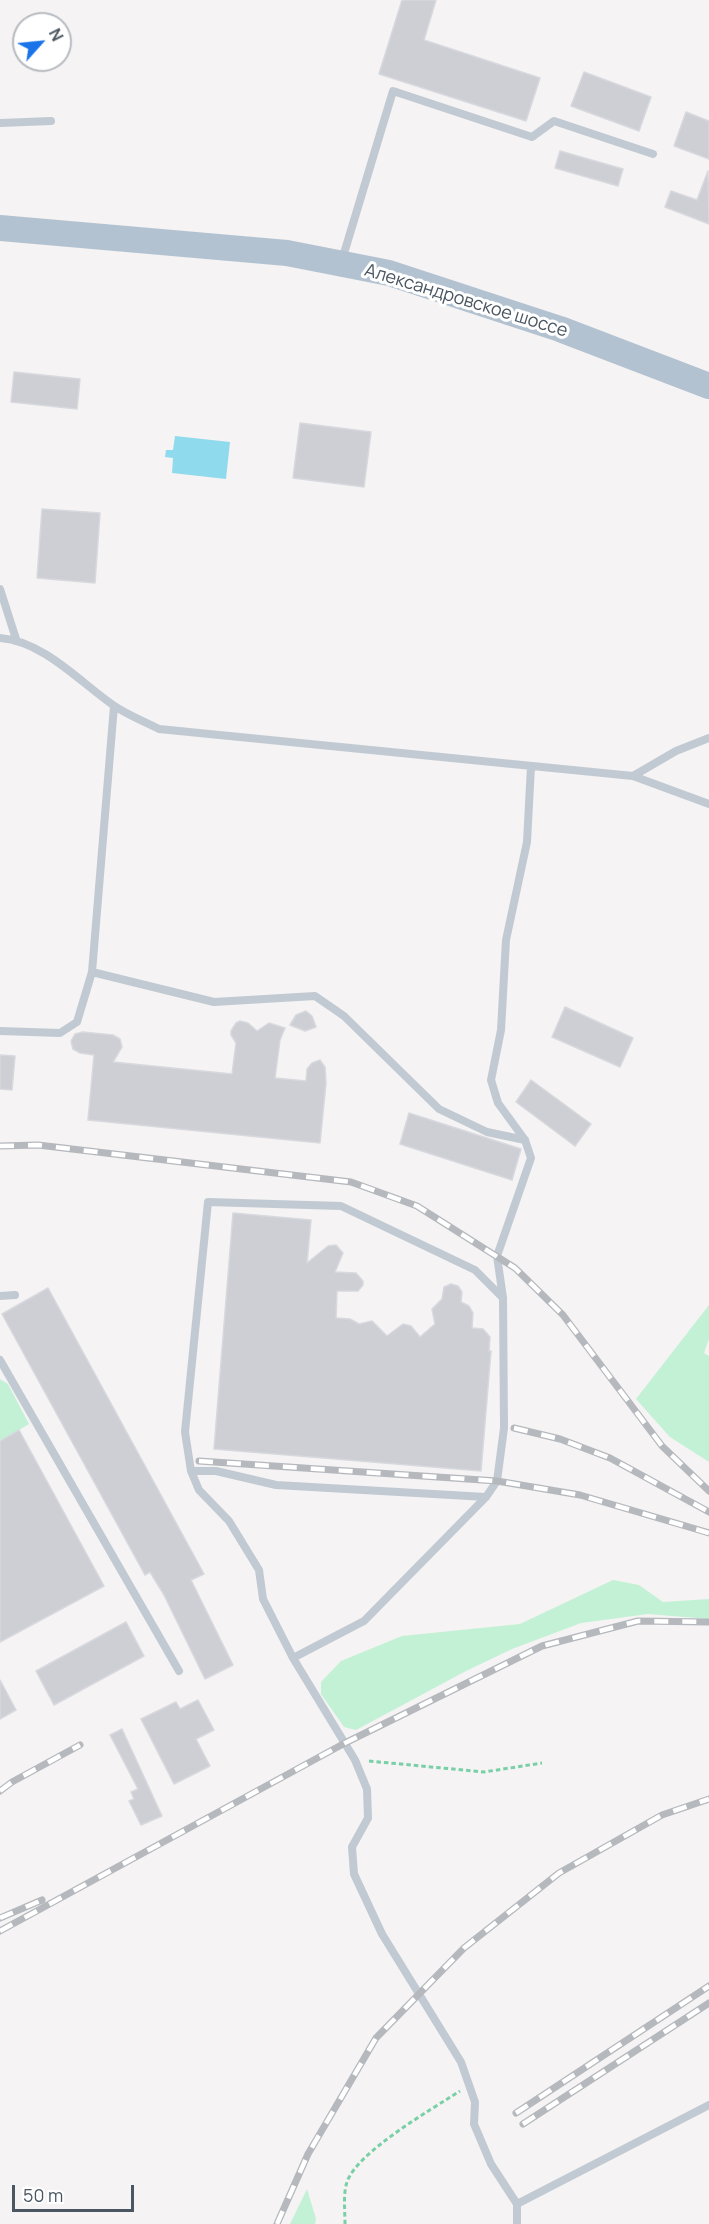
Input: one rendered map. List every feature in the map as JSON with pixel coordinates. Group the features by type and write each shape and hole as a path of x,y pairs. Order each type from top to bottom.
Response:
{"main road":[{"name":"Александровское шоссе","path":"0,228 287,253 389,273 549,326 709,386"}],"lane":[{"path":"341,263 393,91 532,137 554,121 653,154"},
{"path":"0,123 51,121"},
{"path":"0,589 16,639"},
{"path":"0,638 16,639 69,668 114,706 159,729 633,776 709,804"},
{"path":"0,1031 60,1033 77,1022 92,972 114,706"},
{"path":"633,776 676,751 709,738"},
{"path":"293,1658 364,1621 486,1497 497,1481 504,1428 503,1298 497,1256 531,1158 525,1140 498,1103 490,1080 501,1030 506,940 527,842 531,766"},
{"path":"92,972 214,1002 315,996 344,1016 439,1108 487,1132 525,1140"},
{"path":"503,1298 476,1270 340,1206 208,1202 185,1432 191,1471 199,1490 229,1521 259,1570 263,1599 293,1658 356,1760 367,1789 368,1818 352,1847 354,1874 382,1934 461,2062 475,2102 474,2124 491,2164 517,2204 517,2224"},
{"path":"0,1296 15,1295"},
{"path":"0,1360 179,1671"},
{"path":"191,1471 216,1471 276,1485 486,1497"},
{"path":"517,2204 709,2105"}],"path":[{"path":"356,1760 484,1772 542,1762"},
{"path":"345,2224 346,2182 357,2165 395,2134 469,2085"}],"green space":[{"path":"709,1305 709,1339 704,1353 709,1356 709,1462 670,1437 636,1399"},
{"path":"0,1379 8,1384 29,1424 0,1441"},
{"path":"613,1580 639,1585 663,1602 709,1599 709,1619 648,1614 581,1623 512,1649 356,1730 344,1727 321,1694 321,1682 341,1661 402,1636 520,1624"},
{"path":"307,2189 316,2219 315,2224 290,2224"}],"water":[{"path":"175,436 230,442 226,479 172,473 173,458 165,457 166,450 173,450"}],"building":[{"path":"402,0 436,0 424,40 540,78 526,121 379,74"},
{"path":"584,72 651,97 639,131 571,106"},
{"path":"686,112 709,121 709,159 674,146"},
{"path":"560,151 623,169 618,186 555,168"},
{"path":"708,171 709,224 665,207 671,191 697,200"},
{"path":"14,372 80,379 77,409 11,402"},
{"path":"300,423 371,432 364,487 293,478"},
{"path":"42,509 100,513 95,583 37,578"},
{"path":"565,1007 633,1038 620,1067 552,1037"},
{"path":"306,1011 312,1016 316,1027 305,1031 290,1025 296,1015"},
{"path":"240,1021 248,1023 257,1031 269,1023 285,1028 280,1040 275,1078 306,1081 307,1069 312,1063 320,1060 325,1067 326,1083 320,1143 88,1120 94,1055 80,1053 73,1049 71,1041 75,1034 83,1032 113,1035 120,1039 122,1047 113,1062 232,1074 236,1043 231,1031"},
{"path":"0,1055 15,1056 12,1090 0,1089"},
{"path":"531,1080 591,1124 575,1146 516,1102"},
{"path":"409,1113 521,1149 512,1180 400,1144"},
{"path":"233,1213 311,1220 307,1263 328,1246 336,1245 343,1253 335,1272 356,1273 363,1281 358,1291 337,1291 336,1318 350,1319 359,1324 372,1321 387,1336 403,1324 411,1326 420,1337 435,1324 432,1309 442,1299 444,1287 451,1284 458,1286 462,1292 461,1302 469,1306 473,1313 472,1328 483,1329 490,1337 489,1351 491,1351 481,1471 214,1449"},
{"path":"48,1288 204,1574 191,1580 233,1665 205,1679 164,1595 150,1572 145,1575 2,1314"},
{"path":"19,1430 104,1586 0,1642 0,1441"},
{"path":"126,1622 144,1656 54,1705 36,1671"},
{"path":"0,1680 16,1710 0,1719"},
{"path":"198,1700 214,1730 196,1739 210,1766 174,1784 141,1719 176,1702 180,1709"},
{"path":"122,1729 162,1816 141,1825 129,1801 134,1799 131,1792 138,1789 110,1735"}],"railway":[{"path":"0,1146 38,1145 351,1182 417,1206 515,1268 563,1315 662,1446 709,1491"},
{"path":"514,1428 560,1439 610,1458 709,1512"},
{"path":"199,1461 497,1481 580,1495 709,1533"},
{"path":"0,1931 345,1743 542,1646 638,1621 709,1622"},
{"path":"0,1791 12,1782 80,1745"},
{"path":"277,2224 308,2154 376,2038 464,1948 559,1873 662,1815 709,1799"},
{"path":"0,1918 42,1900"},
{"path":"516,2113 709,1986"},
{"path":"523,2124 709,2003"}]}
